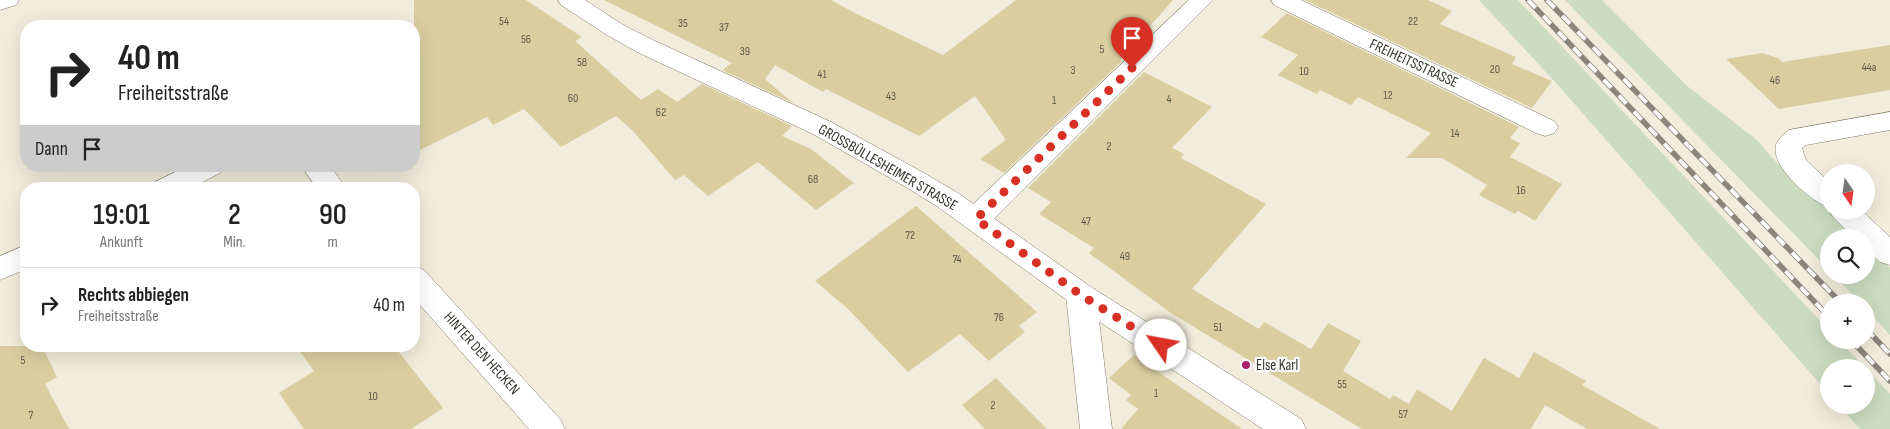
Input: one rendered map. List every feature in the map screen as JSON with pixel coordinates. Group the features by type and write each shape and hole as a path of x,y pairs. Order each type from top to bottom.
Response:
{"street":[{"path":"0,3 8,0"},
{"name":"GROSSBÜLLESHEIMER STRASSE","path":"569,0 615,30 646,46 861,148 948,200 1081,295 1290,429"},
{"path":"976,219 1202,0"},
{"name":"FREIHEITSSTRASSE","path":"1282,0 1545,127"},
{"path":"1820,188 1792,161 1788,153 1789,145 1798,138 1890,121"},
{"path":"178,182 199,172"},
{"path":"319,172 328,182"},
{"path":"1853,219 1890,254"},
{"path":"0,269 20,259"},
{"name":"HINTER DEN HECKEN","path":"420,285 549,429"},
{"path":"1081,295 1096,429"}],"green space":[{"path":"1479,0 1518,0 1820,320 1820,349 1847,349 1857,359 1820,359 1820,384 1557,84"},
{"path":"1565,0 1602,0 1687,86 1757,140 1775,161 1820,203 1820,219 1838,219 1848,229 1820,229 1820,261"},
{"path":"1875,254 1890,268 1890,335 1875,319 1875,294 1852,294 1842,284 1875,284"},
{"path":"1875,378 1890,394 1890,429 1860,429 1847,414 1875,414"}],"building":[{"path":"414,0 526,0 582,37 575,41 641,100 658,89 677,102 702,84 792,126 782,136 811,149 854,183 816,210 758,162 708,196 684,175 675,180 633,131 616,116 561,147 524,109 493,125 487,117 420,150 420,20 414,20"},
{"path":"604,0 831,0 943,55 1016,0 1173,0 1120,60 1122,61 1004,173 980,159 1006,140 975,96 919,136 826,89 823,92 775,65 765,79 793,103 722,70 732,63"},
{"path":"1305,0 1428,0 1452,11 1440,24 1516,57 1512,64 1552,81 1532,108"},
{"path":"1287,13 1519,127 1510,138 1520,143 1510,157 1562,184 1535,221 1518,211 1515,214 1479,195 1487,185 1442,158 1406,158 1431,133 1358,97 1351,105 1320,90 1317,94 1278,75 1298,55 1261,37"},
{"path":"1890,45 1890,90 1779,109 1726,59 1762,53 1778,58 1782,62"},
{"path":"1144,72 1212,107 1172,148 1184,154 1181,158 1266,204 1192,289 1259,329 1264,322 1311,349 1328,323 1361,341 1343,371 1390,399 1393,395 1409,404 1417,389 1452,411 1484,358 1519,378 1534,352 1586,381 1582,385 1660,429 1587,429 1545,405 1531,429 1362,429 1171,313 1089,253 1094,248 1039,214 1051,202 1028,188"},
{"path":"916,206 1037,312 1019,326 1025,332 989,361 960,334 908,372 847,308 815,281"},
{"path":"0,346 20,346 20,352 45,352 57,377 45,384 69,429 0,429"},
{"path":"300,352 399,352 443,408 411,429 304,429 279,393 314,371"},
{"path":"1134,355 1242,429 1121,429 1138,409 1126,400 1131,395 1109,378"},
{"path":"996,378 1047,429 985,429 962,405"}],"railway":[{"path":"1528,0 1820,308"},
{"path":"1547,0 1832,294"},
{"path":"1875,338 1890,354"},
{"path":"1860,349 1890,381"}],"place":[{"name":"Else Karl","path":"1246,365"}],"route":[{"path":"1132,68 976,219 1081,295 1161,345"}]}
